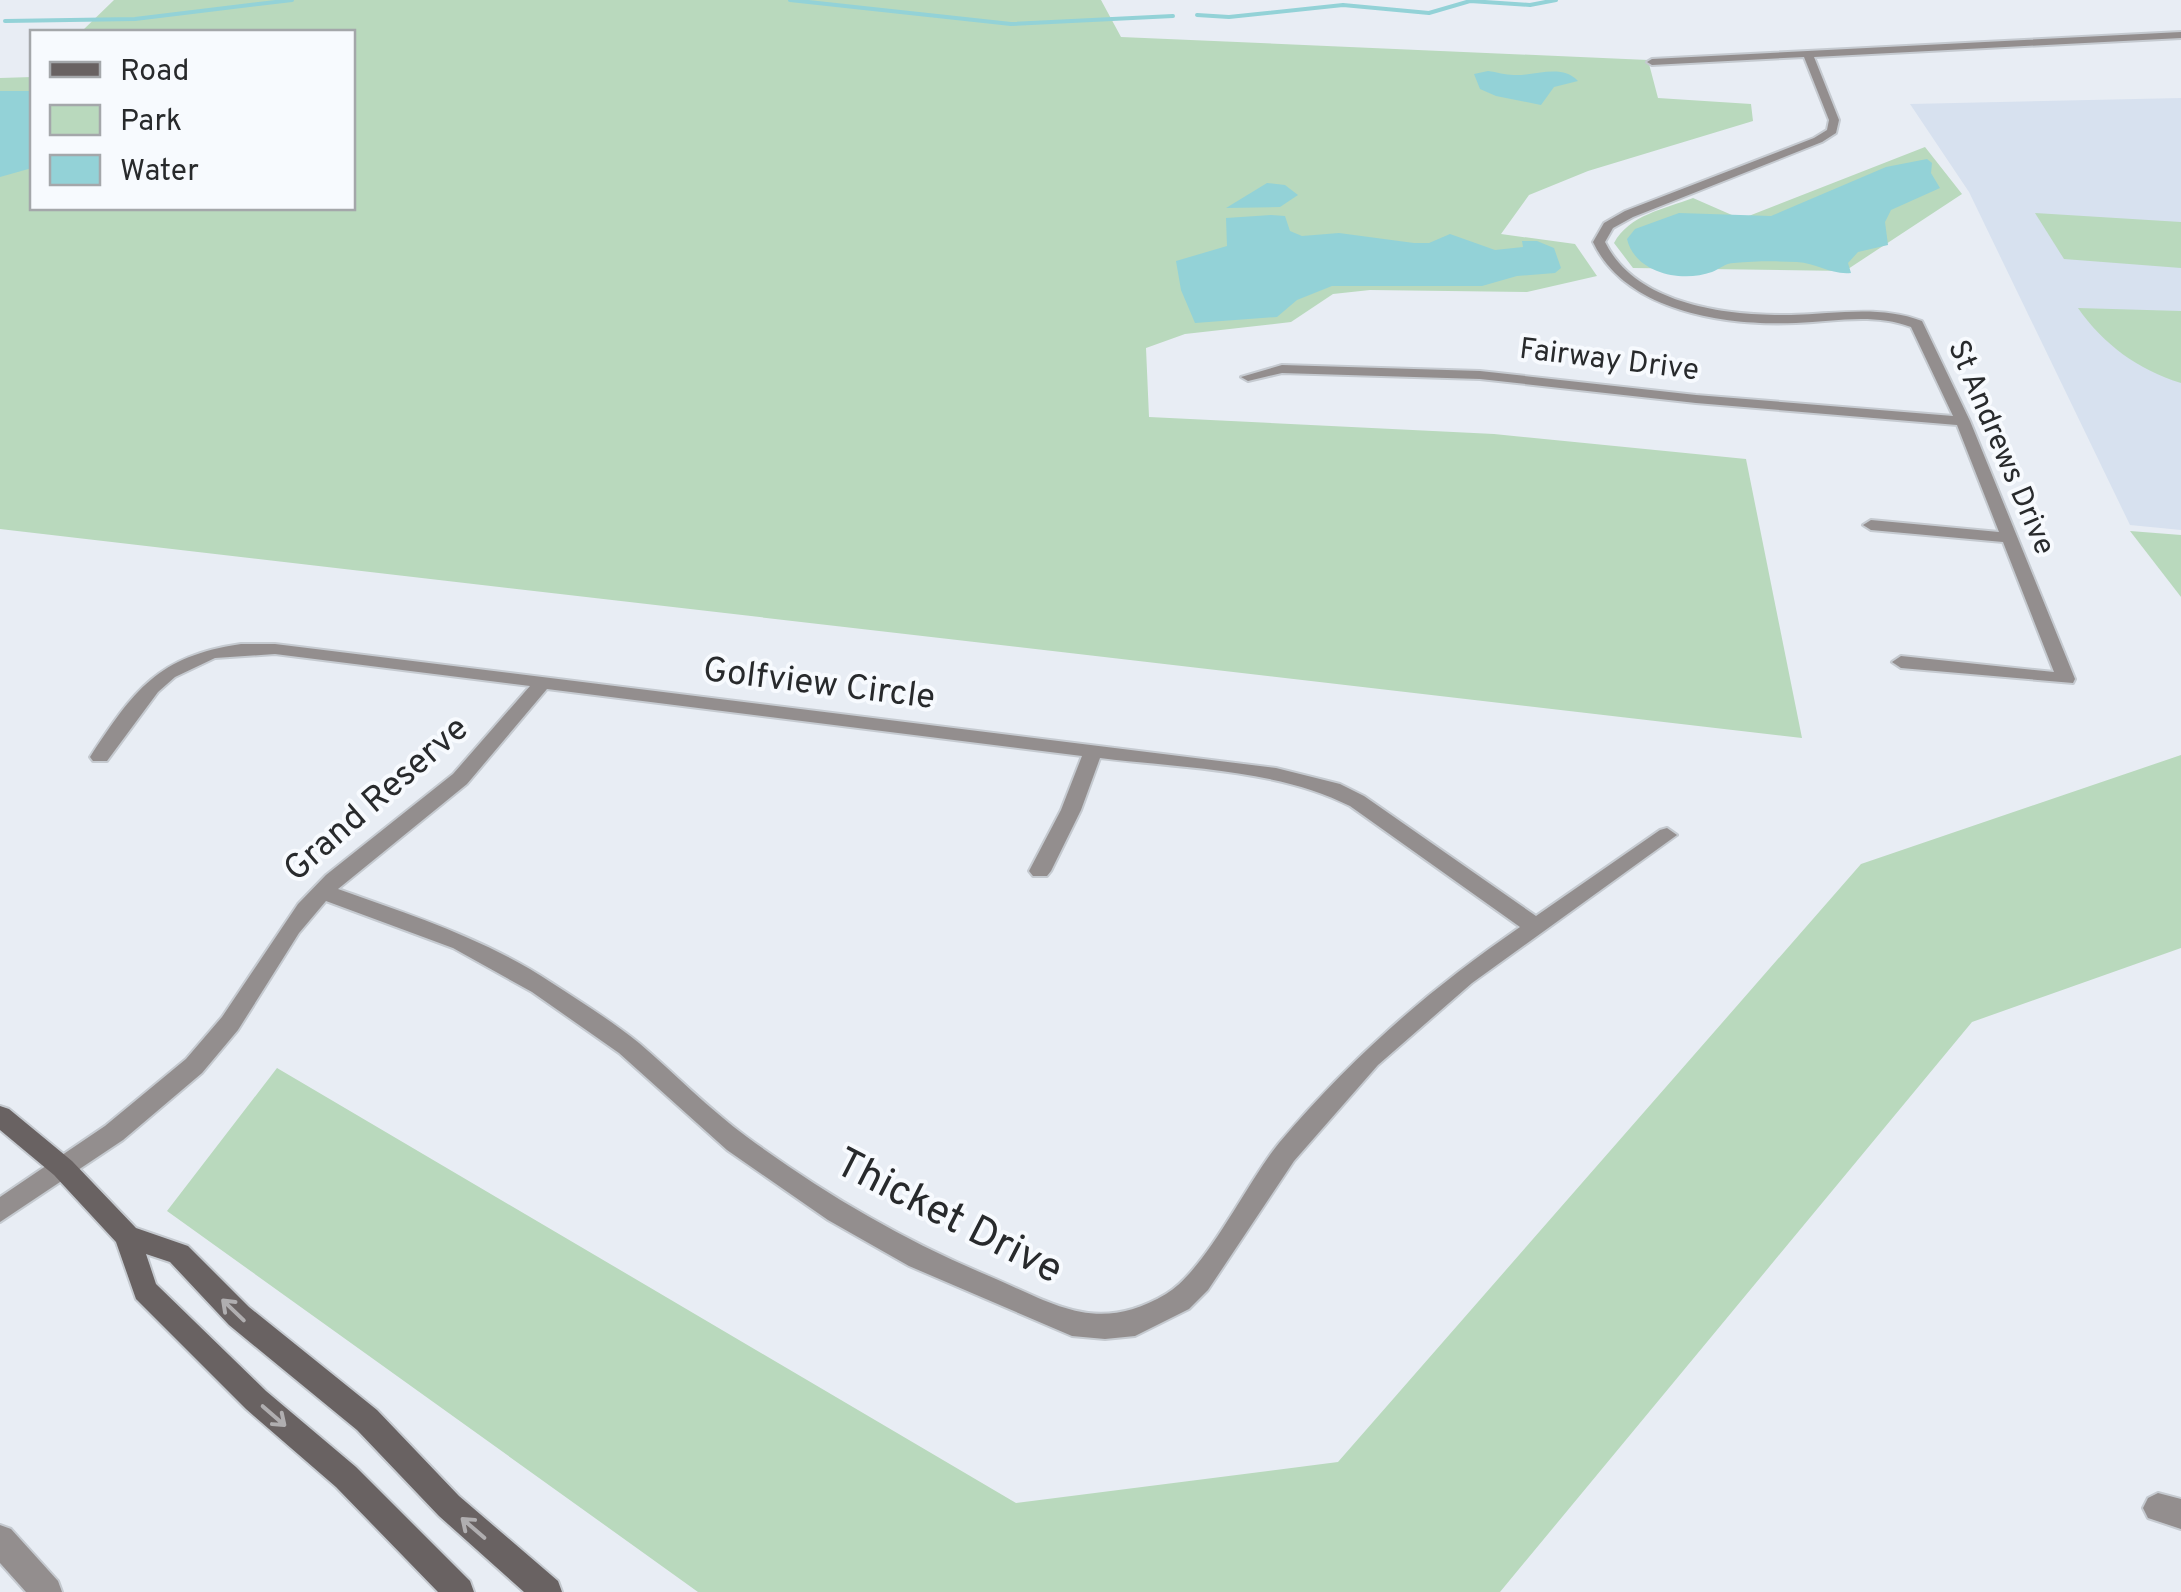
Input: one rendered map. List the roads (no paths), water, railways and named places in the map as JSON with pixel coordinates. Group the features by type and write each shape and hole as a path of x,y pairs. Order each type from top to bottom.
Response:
{"street":[{"path":"1652,62 2181,35"},
{"name":"St Andrews Drive","path":"1808,54 1834,120 1832,131 1818,140 1629,214 1608,226 1599,242 1603,260 1620,276 1650,293 1721,313 1780,319 1907,319 1917,324 1963,422 2066,679 1901,662"},
{"name":"Fairway Drive","path":"1248,377 1282,369 1480,375 1963,422"},
{"path":"1871,525 2009,538"},
{"name":"Golfview Circle","path":"100,757 147,688 161,675 182,663 228,650 275,649 1276,774 1357,800 1533,925"},
{"name":"Grand Reserve","path":"0,1211 123,1125 213,1045 238,1013 274,950 322,891 460,780 488,752 542,683"},
{"path":"1040,871 1071,810 1092,752"},
{"name":"Thicket Drive","path":"322,891 461,942 540,986 627,1048 768,1166 837,1212 918,1258 1043,1314 1072,1324 1105,1327 1135,1324 1180,1300 1200,1282 1285,1154 1370,1058 1449,989 1533,925 1666,835"},
{"path":"0,1116 64,1168 127,1236 145,1292 256,1400 346,1477 460,1592"},
{"path":"127,1236 178,1254 239,1316 367,1420 449,1506 547,1592"},
{"path":"0,1540 47,1592"}],"water":[{"path":"1488,71 1514,75 1556,71 1578,81 1554,87 1541,105 1480,89 1474,74"},
{"path":"0,91 30,91 30,169 0,177"},
{"path":"1927,159 1940,188 1891,210 1885,222 1888,245 1858,252 1848,263 1851,273 1804,263 1766,261 1731,263 1700,275 1674,275 1639,260 1627,239 1635,229 1679,213 1771,216 1886,167"},
{"path":"1267,183 1285,185 1298,195 1280,207 1226,208"},
{"path":"1285,216 1290,231 1302,236 1339,233 1429,243 1450,234 1495,250 1523,247 1522,241 1537,241 1554,248 1561,268 1555,273 1517,276 1482,286 1332,286 1297,300 1277,317 1195,323 1181,290 1176,261 1227,246 1226,218"}],"waterway":[{"path":"5,21 135,19 292,0"},
{"path":"790,0 1011,24 1173,16"},
{"path":"1197,15 1229,17 1343,5 1429,13 1470,1 1530,5 1556,0"}]}
